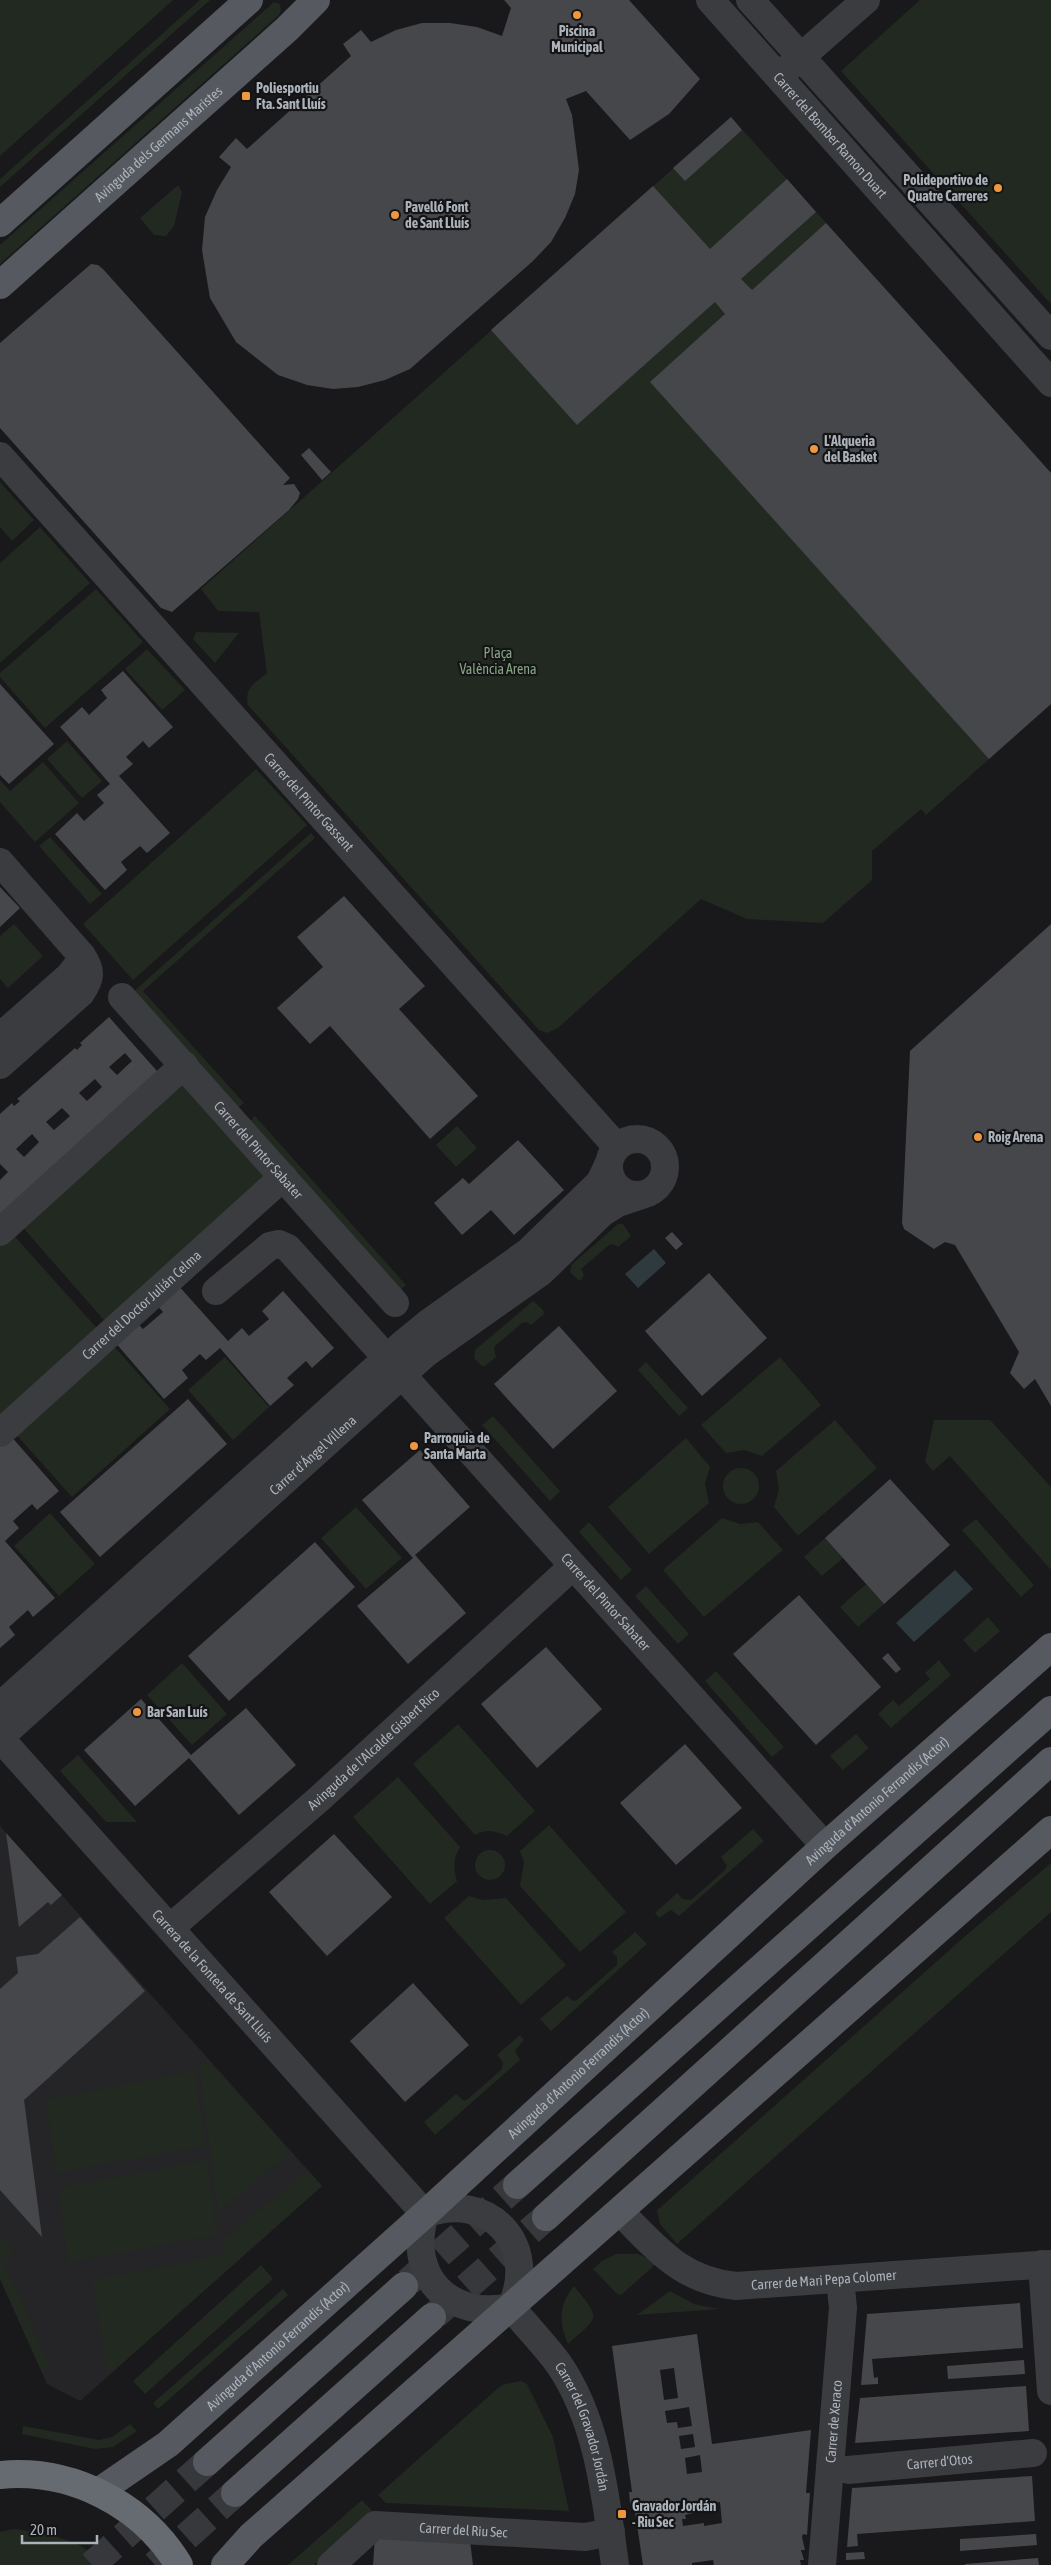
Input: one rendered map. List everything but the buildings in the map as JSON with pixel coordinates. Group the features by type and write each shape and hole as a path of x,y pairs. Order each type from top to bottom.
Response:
{"highway":[{"path":"1,2474 34,2474 67,2480 120,2503 157,2535 179,2565"}],"main road":[{"path":"0,223 249,0"},
{"path":"287,29 298,12 299,0"},
{"name":"Avinguda dels Germans Maristes","path":"0,285 287,29 316,0"},
{"name":"Avinguda d'Antonio Ferrandis (Actor)","path":"98,2492 168,2444 425,2214 825,1846 1051,1647"},
{"path":"517,2185 1051,1710"},
{"path":"546,2216 1051,1760"},
{"path":"225,2565 251,2536 1051,1830"},
{"path":"207,2462 404,2286"},
{"path":"235,2493 432,2318"}],"street":[{"name":"Carrer del Bomber Ramon Duart","path":"710,0 1051,383"},
{"path":"750,0 1051,336"},
{"path":"778,77 866,0"},
{"name":"Carrer del Pintor Gassent","path":"0,456 612,1156"},
{"path":"0,862 75,947 90,967 89,981 81,992 0,1065"},
{"path":"0,1037 77,966 75,947"},
{"name":"Carrer del Pintor Sabater","path":"122,997 395,1303"},
{"path":"0,1232 184,1065"},
{"path":"641,1138 656,1145 664,1158 664,1174 656,1188 642,1195 629,1194 618,1188 610,1178 612,1156 626,1140 641,1138"},
{"name":"Carrer d'Ángel Villena","path":"0,1738 394,1367 427,1324 528,1252 600,1182 612,1156"},
{"name":"Carrer del Doctor Julián Celma","path":"0,1433 283,1178"},
{"name":"Carrer d'Ángel Villena","path":"0,1706 394,1367 448,1336 514,1293 541,1272 602,1213 618,1203 642,1195"},
{"name":"Carrer del Pintor Sabater","path":"216,1291 270,1246 279,1244 288,1248 825,1846"},
{"name":"Avinguda de l'Alcalde Gisbert Rico","path":"170,1928 319,1799 573,1566"},
{"name":"Carrera de la Fonteta de Sant Lluís","path":"0,1738 425,2214"},
{"path":"455,2207 485,2214 498,2223 516,2248 520,2263 517,2294 511,2307 494,2311 476,2310 459,2304 444,2295 432,2282 423,2266 419,2249 420,2231 425,2214 455,2207"},
{"name":"Carrer de Mari Pepa Colomer","path":"620,2212 672,2263 713,2283 736,2286 1046,2264"},
{"path":"1046,2264 1051,2391"},
{"name":"Carrer de Xeraco","path":"822,2565 843,2308 840,2279"},
{"name":"Carrer del Gravador Jordán","path":"511,2307 558,2364 575,2394 588,2426 601,2474 616,2565"},
{"name":"Carrer d'Otos","path":"848,2470 1034,2454"},
{"name":"Carrer del Riu Sec","path":"331,2565 375,2525 585,2537 611,2532"}],"shaded area":[{"path":"654,1249 666,1263 638,1288 625,1274"},
{"path":"955,1570 973,1589 914,1642 896,1623"},
{"path":"0,1826 322,2186 80,2401 47,2384 0,2279"}],"green space":[{"path":"0,0 173,0 0,156"},
{"path":"200,0 210,0 0,187 0,179"},
{"name":"Polideportivo de Quatre Carreres","path":"920,0 1051,0 1051,304 841,71"},
{"path":"274,2 280,4 281,10 279,15 0,264 0,245"},
{"name":"Plaça València Arena","path":"731,117 1051,473 1051,704 926,815 921,809 872,851 872,880 823,923 747,919 701,899 558,1028 547,1033 539,1030 248,705 249,690 267,673 259,612 218,611 201,589"},
{"path":"178,185 182,192 174,226 166,236 154,235 140,218"},
{"path":"0,482 34,520 12,541 0,527"},
{"path":"40,527 90,583 0,663 0,563"},
{"path":"96,589 143,642 45,728 0,677 0,673"},
{"path":"196,632 239,633 215,663 193,639"},
{"path":"147,649 185,690 162,710 125,669"},
{"path":"67,741 102,781 82,798 47,759"},
{"path":"43,762 79,803 35,842 0,802 0,780 10,791"},
{"path":"256,769 307,825 133,980 83,924"},
{"path":"311,833 315,838 143,991 244,1103 236,1109 132,993"},
{"path":"50,837 102,894 90,904 39,846"},
{"path":"14,924 43,956 8,988 0,979 0,936"},
{"path":"176,1078 271,1184 111,1328 17,1221"},
{"path":"255,1116 406,1285 398,1292 248,1124"},
{"path":"457,1126 477,1148 456,1167 436,1145"},
{"path":"618,1224 623,1224 631,1236 618,1247 613,1244 609,1245 581,1269 584,1275 581,1280 578,1280 570,1272 572,1264"},
{"path":"9,1230 104,1336 0,1420 0,1238"},
{"path":"533,1301 543,1310 544,1314 531,1325 526,1322 522,1323 494,1347 496,1357 485,1366 482,1366 474,1358 475,1350"},
{"path":"110,1342 170,1409 72,1497 12,1430"},
{"path":"225,1357 269,1407 233,1440 188,1390"},
{"path":"780,1357 821,1405 762,1456 744,1450 726,1453 701,1425"},
{"path":"646,1362 688,1408 679,1416 638,1370"},
{"path":"493,1416 560,1491 550,1501 482,1425"},
{"path":"835,1420 877,1468 798,1536 774,1507 779,1490 776,1471"},
{"path":"934,1420 990,1420 1051,1487 1051,1570 950,1456 933,1471 925,1462"},
{"path":"686,1438 710,1467 705,1484 709,1503 649,1554 608,1507"},
{"path":"741,1468 748,1469 754,1473 758,1479 758,1493 754,1499 748,1503 741,1504 734,1503 728,1499 724,1493 723,1486 724,1479 728,1473 734,1469"},
{"path":"356,1507 402,1558 366,1589 321,1538"},
{"path":"50,1513 95,1564 59,1596 14,1546"},
{"path":"722,1518 740,1524 758,1522 783,1550 704,1617 663,1570"},
{"path":"976,1519 1034,1585 1021,1597 962,1530"},
{"path":"589,1522 632,1570 621,1580 579,1532"},
{"path":"825,1538 843,1558 822,1576 804,1557"},
{"path":"866,1584 884,1604 858,1627 840,1607"},
{"path":"646,1586 689,1634 678,1644 635,1596"},
{"path":"988,1617 1000,1631 975,1653 963,1640"},
{"path":"939,1660 951,1675 891,1728 878,1714 893,1700 899,1706 930,1679 925,1673"},
{"path":"182,1663 227,1714 192,1745 147,1695"},
{"path":"716,1671 784,1747 772,1757 705,1681"},
{"path":"458,1724 535,1811 507,1836 491,1831 475,1835 413,1764"},
{"path":"856,1734 869,1748 843,1770 830,1756"},
{"path":"78,1755 137,1822 106,1822 60,1771"},
{"path":"398,1777 460,1847 454,1863 457,1881 430,1904 353,1817"},
{"path":"549,1825 626,1912 580,1952 520,1886 524,1862 520,1851"},
{"path":"753,1829 764,1841 679,1916 671,1910 659,1918 655,1913 677,1893 683,1899 691,1900 725,1870 727,1866 721,1857"},
{"path":"490,1850 501,1854 505,1865 501,1876 490,1880 479,1876 475,1865 479,1854"},
{"path":"1051,1863 1051,1912 677,2244 660,2224 657,2210 963,1938"},
{"path":"469,1896 483,1900 506,1898 566,1965 521,2005 444,1918"},
{"path":"635,1932 647,1944 551,2031 540,2019 567,1996 573,2001 577,2000 617,1965 617,1957 612,1952"},
{"path":"520,2035 524,2040 515,2051 520,2060 435,2135 424,2122 456,2094 464,2101 468,2099 502,2069 503,2062 497,2055"},
{"path":"210,2063 291,2152 218,2213 199,2065"},
{"path":"195,2071 205,2146 56,2173 46,2099"},
{"path":"207,2160 217,2235 68,2263 58,2188"},
{"path":"308,2170 322,2186 108,2376 92,2280 223,2255 222,2241"},
{"path":"0,2234 15,2251 2,2262 19,2294 50,2369 42,2372 0,2279"},
{"path":"616,2254 638,2254 657,2263 621,2295 617,2294 593,2269 602,2261"},
{"path":"261,2265 273,2279 145,2394 133,2381"},
{"path":"574,2286 589,2305 593,2317 591,2322 568,2344 563,2328 562,2313 565,2300"},
{"path":"283,2289 288,2295 158,2409 153,2403"},
{"path":"670,2291 694,2304 719,2309 637,2315"},
{"path":"521,2381 527,2384 553,2437 569,2511 386,2503 378,2495 498,2388 505,2384"},
{"path":"130,2424 137,2431 113,2447 95,2449 22,2434 23,2426 99,2440 112,2437"},
{"path":"362,2500 373,2512 314,2565 288,2565"},
{"path":"14,2529 51,2535 74,2543 96,2556 106,2565 0,2565 0,2532"}],"tunnel":[{"path":"408,2282 517,2185"},
{"path":"435,2315 546,2217"},
{"path":"92,2565 207,2462"},
{"path":"155,2565 235,2493"}],"place":[{"name":"Piscina Municipal","path":"577,15"},
{"name":"Poliesportiu Fta. Sant Lluís","path":"246,96"},
{"name":"Polideportivo de Quatre Carreres","path":"998,188"},
{"name":"Pavelló Font de Sant Lluís","path":"395,215"},
{"name":"L'Alqueria del Basket","path":"814,449"},
{"name":"Roig Arena","path":"978,1137"},
{"name":"Parroquia de Santa Marta","path":"414,1446"},
{"name":"Bar San Luís","path":"137,1712"},
{"name":"Gravador Jordán - Riu Sec","path":"622,2514"}]}
